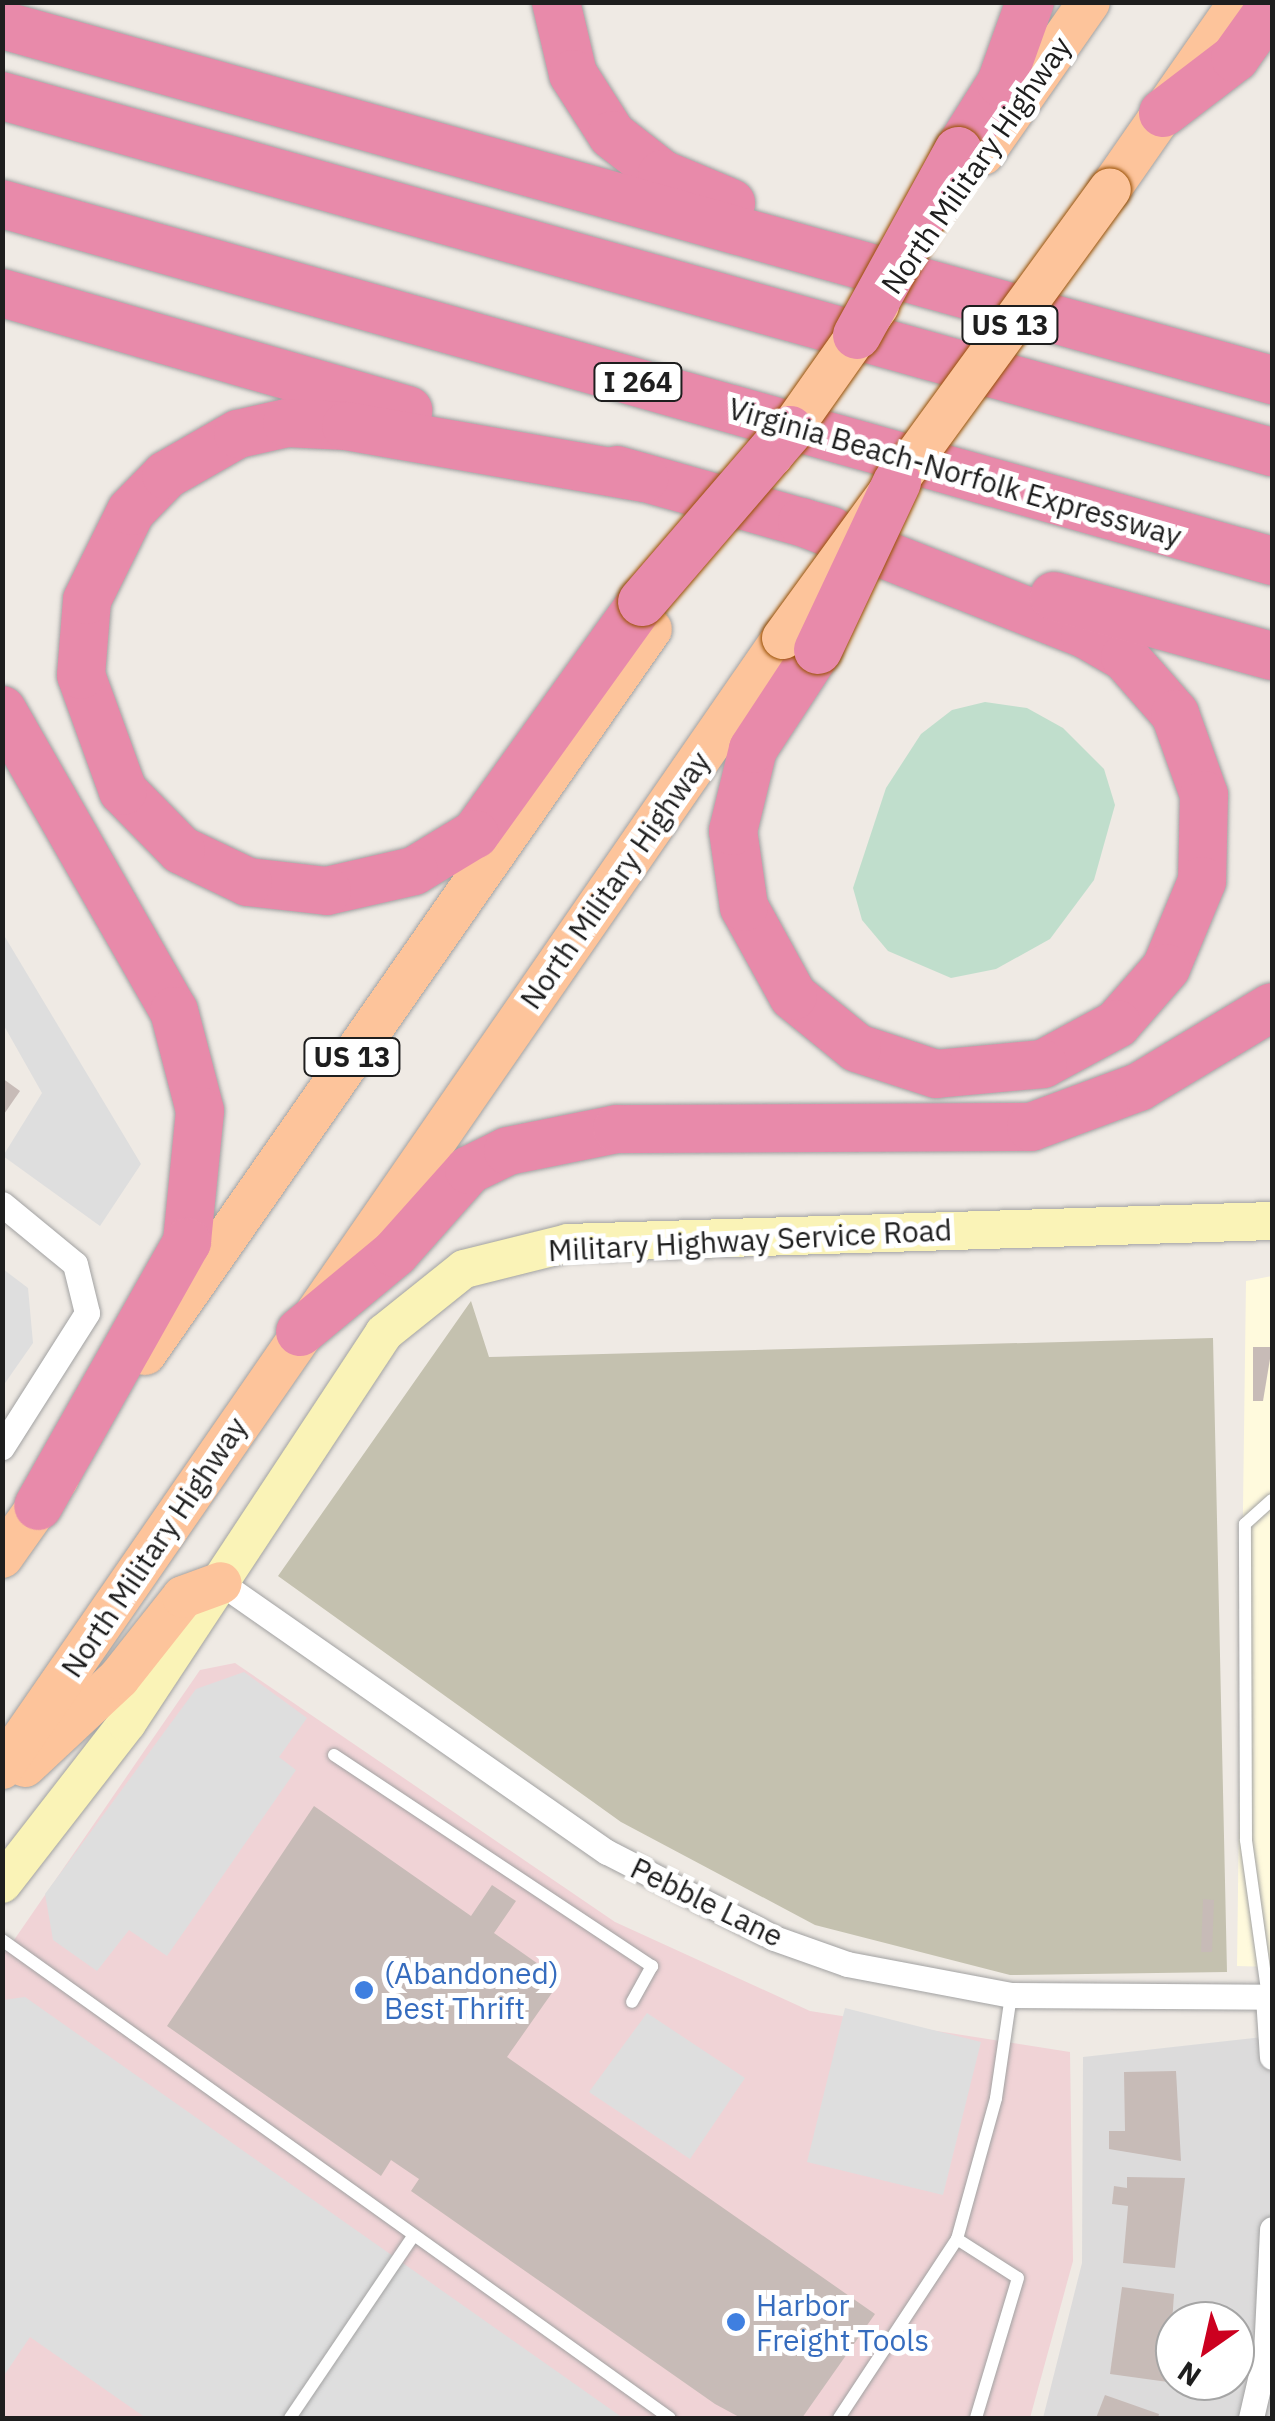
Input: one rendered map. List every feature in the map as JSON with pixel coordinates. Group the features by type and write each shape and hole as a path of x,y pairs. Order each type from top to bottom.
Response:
{"highway":[{"path":"556,2 588,102 642,161 696,192 976,298"},
{"path":"857,336 971,153 1030,2"},
{"path":"1163,113 1234,58 1272,6"},
{"path":"2,25 1272,380"},
{"path":"2,96 1272,452"},
{"name":"Virginia Beach-Norfolk Expressway","path":"2,204 1272,561"},
{"path":"2,293 1272,656"},
{"path":"1175,353 1272,368"},
{"path":"645,478 346,426 287,423 238,434 166,475 131,511 87,600 81,675 123,791 181,850 248,882 327,892 414,871 474,834 790,430"},
{"path":"802,522 1085,634 1125,657 1175,714 1204,795 1202,881 1166,968 1116,1024 1043,1064 936,1074 856,1048 793,996 744,907 733,831 753,749 801,644 897,482"},
{"path":"2,710 174,1011 200,1111 188,1242 38,1506"},
{"path":"300,1332 395,1253 469,1170 508,1151 617,1129 1030,1127 1139,1087 1272,1007"}],"main road":[{"name":"North Military Highway","path":"971,153 1089,2"},
{"name":"US 13","path":"897,482 1240,2"},
{"path":"790,430 857,336"},
{"name":"US 13","path":"2,1557 654,605"},
{"name":"North Military Highway","path":"2,1768 300,1332 801,644"},
{"path":"2,1786 119,1678 183,1597 221,1582"}],"street":[{"path":"2,1204 75,1264 86,1285 80,1335 2,1447"},
{"name":"Military Highway Service Road","path":"2,1884 221,1582 384,1333 464,1269 568,1244 1272,1221"},
{"name":"Pebble Lane","path":"221,1582 344,1675 674,1890 847,1964 1011,1995 1270,1998"},
{"path":"1270,1998 1272,2057"},
{"path":"1251,2418 1266,2353 1272,2229"}],"lane":[{"path":"1270,1998 1246,1840 1245,1524 1272,1500"},
{"path":"334,1755 652,1966 632,2002"},
{"path":"2,1940 410,2239 670,2418"},
{"path":"839,2418 957,2238 996,2098 1011,1995"},
{"path":"957,2238 1018,2278 976,2418"},
{"path":"290,2418 410,2239"}],"shaded area":[{"path":"2,932 141,1164 100,1226 3,1156 42,1093 3,1024"},
{"path":"3,1269 28,1288 33,1343 3,1386"},
{"path":"1272,1276 1272,1967 1237,1966 1246,1281"},
{"path":"471,1301 489,1357 1213,1338 1227,1972 1010,1975 815,1925 621,1822 278,1576"},
{"path":"235,1663 615,1922 810,2011 1070,2052 1073,2261 1030,2418 3,2418 3,1956 200,1670"},
{"path":"244,1672 307,1718 279,1757 296,1770 167,1956 129,1930 97,1971 53,1940 45,1894 196,1689"},
{"path":"25,1997 623,2418 146,2418 30,2337 3,2377 3,2000"},
{"path":"845,2008 981,2042 943,2195 807,2162"},
{"path":"647,2013 745,2078 690,2159 589,2092"},
{"path":"1272,2036 1272,2418 1043,2418 1082,2263 1083,2057"}],"green space":[{"path":"985,702 1027,708 1063,728 1104,769 1115,805 1094,880 1050,939 996,969 951,978 888,951 862,920 853,888 886,788 921,734 952,710"}],"building":[{"path":"2,1078 20,1091 2,1117"},
{"path":"1253,1347 1272,1347 1263,1401 1253,1401"},
{"path":"314,1806 471,1916 492,1885 516,1901 494,1933 561,1980 507,2057 875,2314 802,2418 741,2418 715,2404 411,2191 419,2179 391,2160 381,2176 167,2026"},
{"path":"1203,1899 1214,1900 1212,1952 1201,1952"},
{"path":"1176,2071 1181,2161 1109,2149 1109,2131 1125,2131 1124,2072"},
{"path":"1127,2177 1185,2178 1175,2268 1123,2263 1128,2206 1112,2204 1114,2186 1127,2188"},
{"path":"1122,2287 1174,2294 1174,2301 1155,2301 1155,2380 1110,2374"},
{"path":"1105,2395 1159,2414 1158,2418 1096,2418"}],"place":[{"name":"(Abandoned) Best Thrift","path":"364,1990"},
{"name":"Harbor Freight Tools","path":"736,2322"}]}
